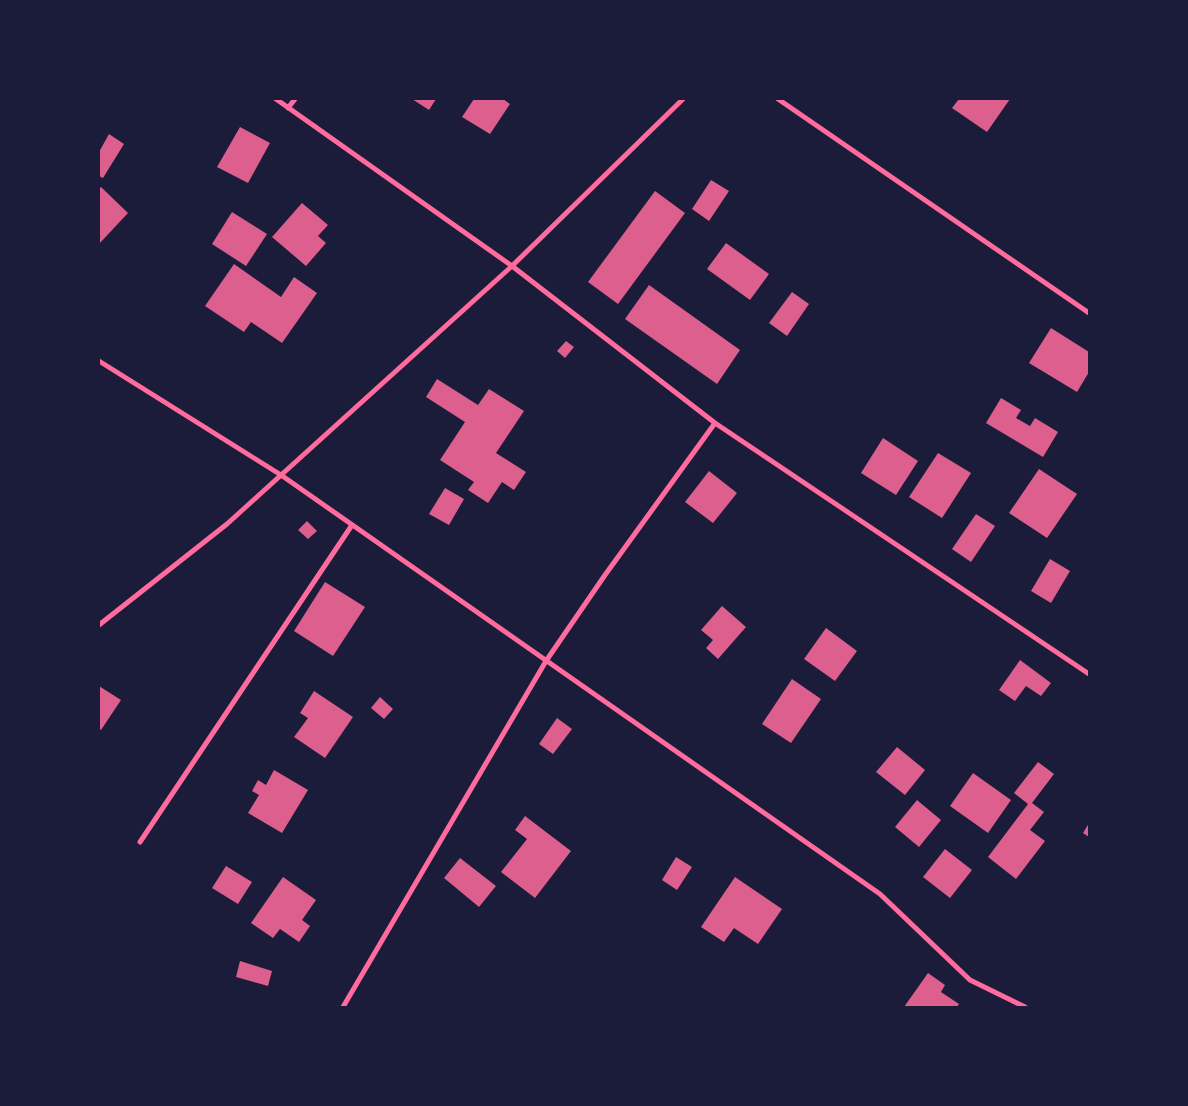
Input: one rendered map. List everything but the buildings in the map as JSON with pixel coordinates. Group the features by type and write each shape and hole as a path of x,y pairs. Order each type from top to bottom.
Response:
{"street":[{"path":"276,99 512,266 716,423 1089,674"},
{"path":"288,108 295,99"},
{"path":"99,625 226,524 281,475 512,266 683,99"},
{"path":"778,99 1089,313"},
{"path":"99,361 281,475 880,894 970,980 1025,1007"},
{"path":"343,1007 546,661 605,575 716,423"},
{"path":"140,842 352,525"}]}
